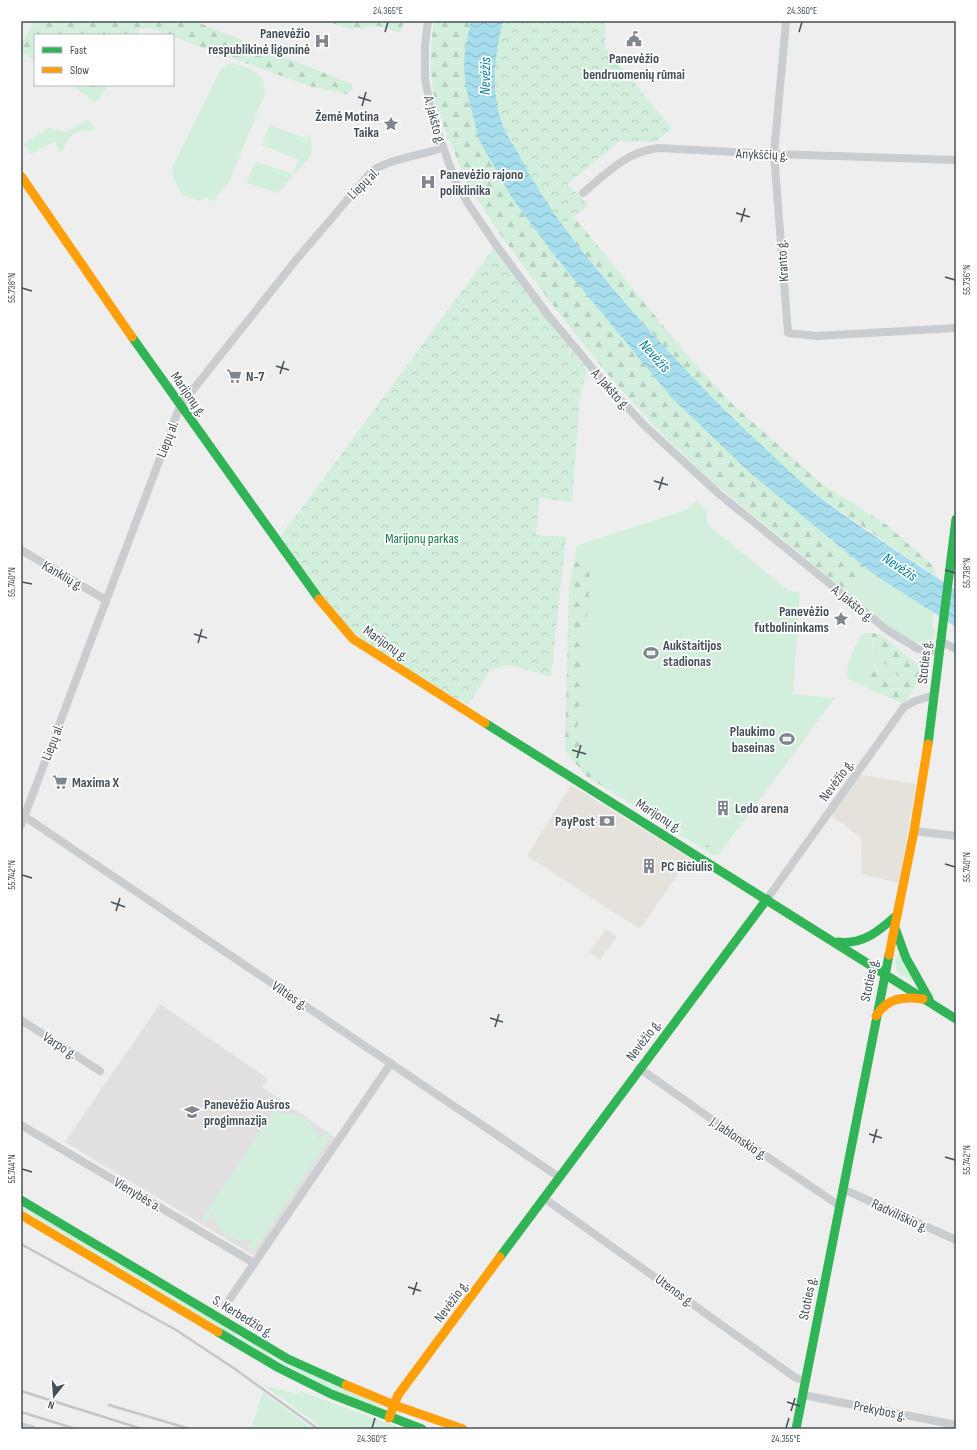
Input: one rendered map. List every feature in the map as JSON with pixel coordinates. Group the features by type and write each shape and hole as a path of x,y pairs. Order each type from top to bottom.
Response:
{"main road":[{"name":"Marijonų g.","path":"21,176 180,406 273,533 315,595 353,639 393,666 834,941 956,1019"},
{"name":"Stoties g.","path":"796,1429 884,974 914,831 926,758 942,626 956,534 956,519"},
{"name":"Nevėžio g.","path":"390,1418 398,1395 639,1068 767,899"},
{"path":"834,941 847,944 866,939 897,915"},
{"path":"895,926 906,958 929,1001"},
{"path":"876,1017 883,1006 896,999 910,997 929,1001"},
{"name":"S. Kerbedžio g.","path":"21,1200 288,1359 335,1381 394,1405 463,1429"},
{"name":"S. Kerbedžio g.","path":"21,1215 279,1368 331,1394 390,1418 422,1429"}],"street":[{"name":"A. Jakšto g.","path":"428,21 425,45 425,79 432,114 442,148 454,178 469,205 496,245 553,321 603,381 645,426 720,494 773,539 887,630 918,649 939,652"},
{"name":"Kranto g.","path":"786,21 774,154 788,333 816,336 956,328"},
{"name":"Liepų al.","path":"21,825 23,815 180,406 296,260 372,171 380,166 423,155 442,148"},
{"name":"Anykščių g.","path":"583,193 618,165 643,150 658,148 774,154 956,160"},
{"name":"Kanklių g.","path":"21,550 106,600"},
{"path":"940,641 956,649"},
{"name":"Nevėžio g.","path":"767,899 904,707 915,701 934,695"},
{"name":"Vilties g.","path":"23,815 559,1177"},
{"path":"914,831 956,836"},
{"name":"Varpo g.","path":"21,1020 100,1071"},
{"path":"225,1306 391,1063"},
{"name":"J. Jablonskio g.","path":"639,1068 840,1206"},
{"name":"Vienybės a.","path":"21,1125 254,1263"},
{"name":"Radviliškio g.","path":"843,1189 956,1240"},
{"name":"Utenos g.","path":"544,1198 796,1378 806,1381"},
{"name":"Prekybos g.","path":"803,1395 956,1425"},
{"path":"21,1426 32,1429"}],"shaded area":[{"path":"857,774 916,784 899,883 862,874 861,837 828,814"},
{"path":"571,785 689,858 640,929 527,856"},
{"path":"606,929 617,937 600,960 589,952"},
{"name":"Panevėžio Aušros progimnazija","path":"160,1004 268,1079 262,1087 336,1138 257,1254 253,1255 65,1142"}],"green space":[{"path":"34,21 194,21 352,84 353,90 346,94 309,86 174,37 174,34 166,34 150,28 140,29 137,34 34,34 34,60 21,52 21,45"},
{"path":"325,21 404,21 400,33 379,26 351,29"},
{"path":"434,21 471,21 465,49 466,88 479,140 512,198 554,255 671,397 750,473 872,573 847,592 708,478 652,424 610,377 557,311 505,241 469,187 435,106 431,73 431,45"},
{"path":"503,21 605,21 605,47 672,129 655,142 620,141 567,184 589,205 562,226 543,197 503,127 498,111 494,86 496,59"},
{"path":"230,63 243,66 255,72 262,80 265,87 265,94 229,182 212,202 207,197 198,201 181,194 172,175 173,166 221,69"},
{"path":"74,86 107,86 99,99 94,102"},
{"path":"88,120 96,130 83,131 74,134 67,141 61,153 54,142 31,154 24,144 48,128 66,132"},
{"path":"270,125 307,139 301,155 310,133 312,149 310,156 278,193 246,183 256,162 293,174 299,160 262,145"},
{"path":"574,217 689,357 728,400 822,484 887,525 933,566 937,577 812,492 723,411 590,262 562,226"},
{"name":"Marijonų parkas","path":"493,249 587,370 580,398 572,502 540,498 536,535 566,537 551,676 508,665 490,670 468,705 372,647 344,623 318,593 281,536"},
{"path":"697,501 707,510 707,524 789,591 800,592 793,694 835,698 720,853 654,812 651,816 642,809 644,805 586,770 568,725 576,546 686,510"},
{"path":"583,558 587,560 590,579 577,733 584,758 592,772 644,805 642,809 651,815 654,811 720,853 714,856 586,776 565,750 569,586 574,560 577,562"},
{"path":"872,573 933,612 932,626 935,631 931,642 923,644 913,641 901,634 875,616 847,592"},
{"path":"863,633 872,633 872,647 898,676 894,683 885,678 875,664 866,664 867,688 847,678 849,660"},
{"path":"872,633 880,634 921,667 922,676 904,704 867,688 866,664 869,661 876,666 883,676 890,682 894,683 898,676 876,654 872,642"},
{"path":"899,954 914,982 897,972 895,960"},
{"path":"280,1102 286,1105 280,1115 294,1114 306,1119 314,1128 319,1141 326,1132 331,1136 253,1252 248,1248 253,1240 239,1240 227,1235 218,1226 213,1213 206,1223 201,1220"},
{"path":"21,1205 237,1334 235,1337 21,1209"},
{"path":"243,1337 382,1406 381,1408 332,1390 240,1340"},
{"path":"265,1386 297,1394 300,1391 403,1429 324,1429"},
{"path":"263,1392 313,1429 251,1429"}],"water":[{"name":"Nevėžis","path":"471,21 503,21 496,59 495,85 498,110 503,127 550,208 601,275 689,373 747,432 802,483 831,506 956,590 956,627 872,573 750,473 671,397 554,255 512,198 479,140 466,88 464,66 465,49"}],"railway":[{"path":"21,1244 176,1330 235,1369 318,1429"},
{"path":"21,1391 142,1429"},
{"path":"109,1405 190,1429"},
{"path":"21,1412 76,1429"}],"traffic: fast":[{"path":"132,337 319,599"},
{"path":"928,744 956,519"},
{"path":"485,723 956,1019"},
{"path":"500,1257 767,899"},
{"path":"838,942 855,941 870,936 897,915"},
{"path":"895,928 906,958 929,999"},
{"path":"796,1429 889,955"},
{"path":"21,1200 288,1359 346,1385"},
{"path":"218,1332 279,1368 331,1394 422,1429"}],"traffic: slow":[{"path":"21,176 132,337"},
{"path":"319,599 353,639 485,723"},
{"path":"889,955 914,831 928,744"},
{"path":"876,1016 880,1010 890,1002 902,998 923,999"},
{"path":"21,1215 218,1332"},
{"path":"389,1418 398,1395 500,1257"},
{"path":"346,1385 394,1405 463,1429"}],"place":[{"name":"Panevėžio bendruomenių rūmai","path":"634,39"},
{"name":"Panevėžio respublikinė ligoninė","path":"322,41"},
{"name":"Žemė Motina Taika","path":"391,124"},
{"name":"Panevėžio rajono poliklinika","path":"428,182"},
{"name":"N-7","path":"234,376"},
{"name":"Panevėžio futbolininkams","path":"841,619"},
{"name":"Aukštaitijos stadionas","path":"651,653"},
{"name":"Plaukimo baseinas","path":"787,739"},
{"name":"Maxima X","path":"60,782"},
{"name":"Ledo arena","path":"723,808"},
{"name":"PayPost","path":"607,821"},
{"name":"PC Bičiulis","path":"649,866"},
{"name":"Panevėžio Aušros progimnazija","path":"192,1112"}]}
